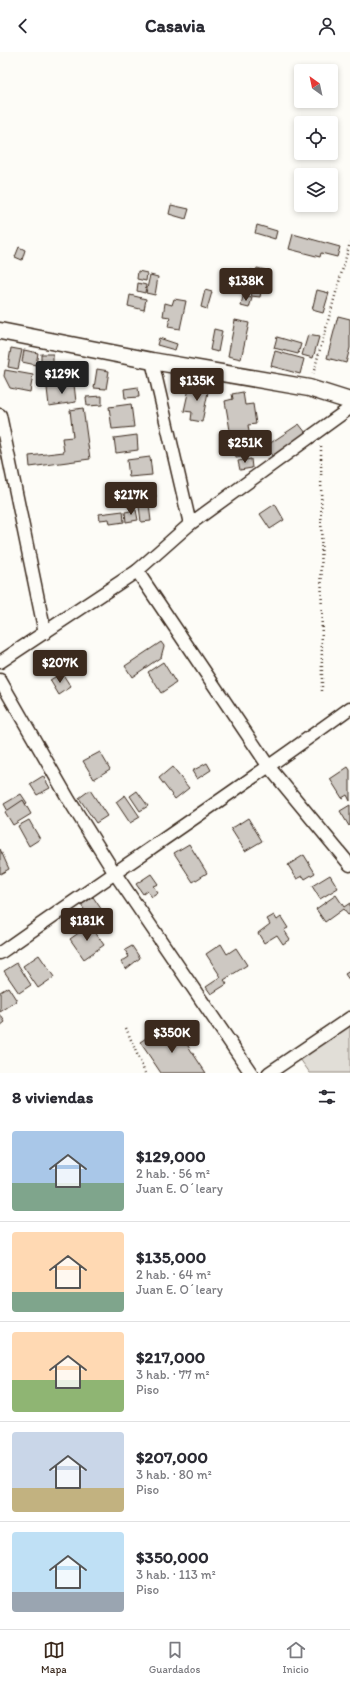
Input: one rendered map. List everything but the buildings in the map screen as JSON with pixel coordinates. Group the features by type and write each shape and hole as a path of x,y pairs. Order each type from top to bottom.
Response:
{"street":[{"path":"0,331 152,361 309,388 350,401"},
{"path":"152,361 190,524"},
{"path":"0,662 137,570 190,524 321,431 350,408"},
{"path":"0,415 45,633"},
{"path":"137,570 269,766 350,865"},
{"path":"0,680 114,872 251,1073"},
{"path":"0,953 350,708"},
{"path":"269,1073 350,1018"}],"path":[{"path":"309,388 350,243"},
{"path":"321,431 322,693"},
{"path":"126,1028 145,1073"}],"shaded area":[{"path":"350,1024 350,1073 310,1073 300,1059"}]}
